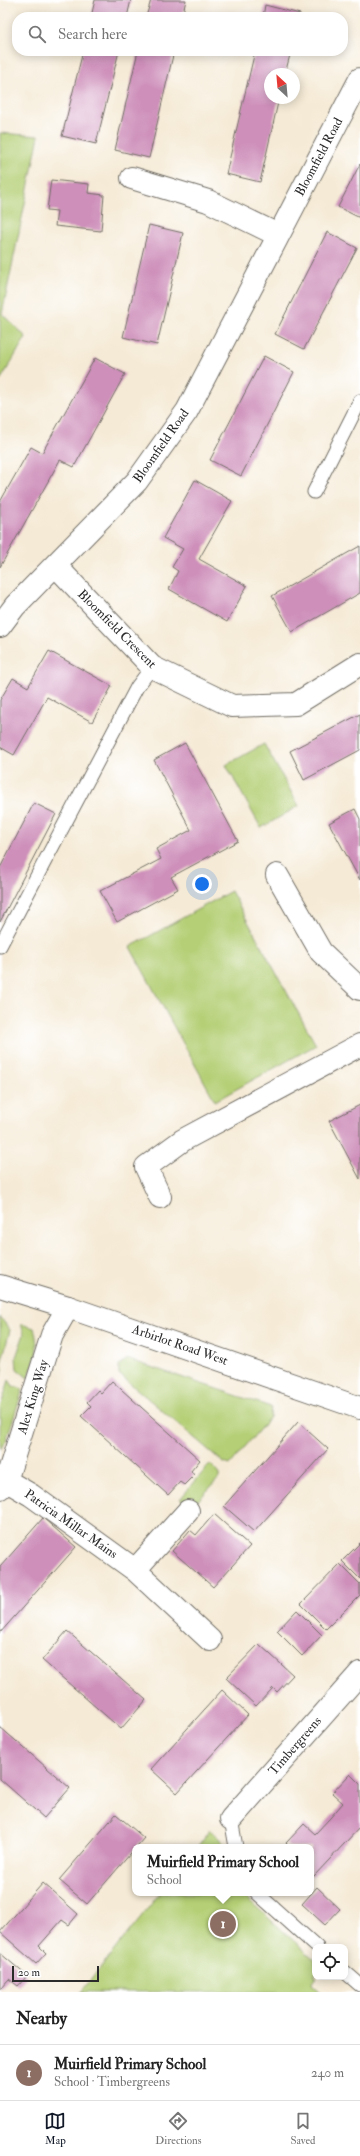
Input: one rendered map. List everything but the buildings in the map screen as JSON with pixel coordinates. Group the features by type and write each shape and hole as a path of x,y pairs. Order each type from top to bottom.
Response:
{"street":[{"name":"Bloomfield Road","path":"0,626 15,606 56,566 137,481 187,411 360,79"},
{"path":"132,178 208,201 278,235"},
{"name":"Bloomfield Crescent","path":"56,566 152,667 232,706 296,704 360,664"},
{"path":"277,875 321,952 360,989"},
{"path":"160,1197 146,1167 183,1140 360,1045"},
{"name":"Arbirlot Road West","path":"0,1286 68,1306 360,1408"},
{"name":"Alex King Way","path":"2,1482 52,1335 68,1306"},
{"name":"Patricia Millar Mains","path":"2,1482 31,1495 135,1570 210,1640"},
{"path":"135,1570 188,1511"},
{"name":"Timbergreens","path":"231,1819 360,1673"}],"lane":[{"path":"314,492 360,400"},
{"path":"0,946 137,687 152,667"},
{"path":"231,1819 235,1844"},
{"path":"260,1896 314,1944"},
{"path":"348,1975 360,1985"}],"green space":[{"path":"0,133 39,136 2,314 26,337 0,381"},
{"path":"264,744 299,806 261,828 226,765"},
{"path":"231,891 316,1045 215,1101 130,947"},
{"path":"0,1317 10,1330 2,1360 3,1370 0,1378"},
{"path":"21,1324 34,1328 37,1343 35,1359 28,1378 17,1369 16,1357 24,1334"},
{"path":"127,1359 271,1407 270,1417 230,1465 224,1463 119,1374 119,1366"},
{"path":"9,1380 13,1386 23,1389 6,1441 0,1449 0,1408"},
{"path":"210,1464 219,1473 219,1478 192,1507 180,1499"},
{"path":"210,1830 225,1844 199,1844"},
{"path":"158,1896 244,1896 312,1957 312,1980 315,1980 312,1984 321,1992 81,1992"}],"place":[{"name":"Muirfield Primary School","path":"223,1924"}]}
